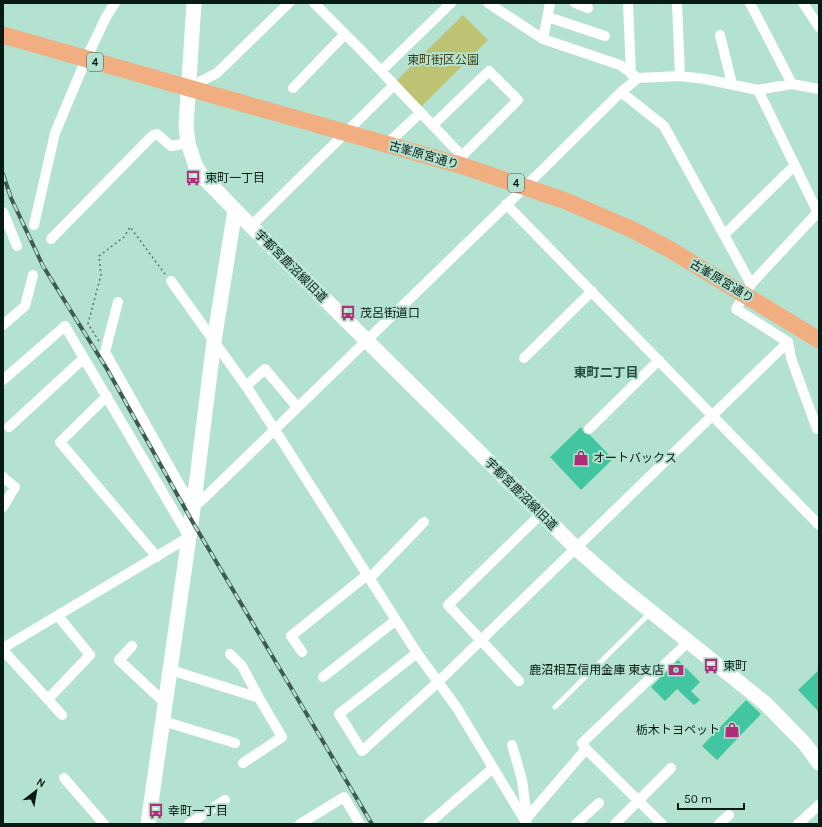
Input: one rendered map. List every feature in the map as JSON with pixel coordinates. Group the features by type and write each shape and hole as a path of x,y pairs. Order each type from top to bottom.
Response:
{"main road":[{"name":"古峯原宮通り","path":"3,35 386,145 463,161 566,201 633,230 748,289 819,340"}],"street":[{"path":"34,225 55,133 86,59 106,17 115,3"},
{"name":"宇都宮鹿沼線旧道","path":"194,3 186,126 188,143 194,162 203,177 366,341 577,549 618,585 766,704 805,744 819,763"},
{"path":"188,88 217,73 288,3"},
{"path":"314,3 433,125 463,161 518,100 488,71 433,125"},
{"path":"381,71 451,3"},
{"path":"488,3 543,39 620,65 635,76 680,76 705,79 758,90 792,84 819,89"},
{"path":"543,39 550,3"},
{"path":"575,3 588,8"},
{"path":"118,302 105,352 187,498 194,502 200,502 526,186 621,92 635,76 628,3"},
{"path":"677,3 680,76"},
{"path":"750,3 792,84"},
{"path":"803,3 819,27"},
{"path":"548,17 605,36"},
{"path":"294,88 345,34"},
{"path":"720,35 732,84"},
{"path":"251,226 394,85"},
{"path":"758,90 818,214 748,289 736,309 788,342 791,358 817,429 819,428"},
{"path":"621,92 664,126 724,235 748,289"},
{"path":"386,145 420,113"},
{"path":"51,239 153,135 157,134 171,146 188,143"},
{"path":"724,235 795,165"},
{"path":"506,204 819,524"},
{"path":"148,824 194,502 214,341 235,210"},
{"path":"3,212 17,246"},
{"path":"3,325 24,306 33,275"},
{"path":"171,281 246,386 275,430 417,653 457,708 526,820"},
{"path":"524,358 592,291"},
{"path":"3,380 65,326 189,537"},
{"path":"417,653 339,714 362,751 438,682 480,640 577,549 788,342"},
{"path":"9,428 84,358"},
{"path":"590,428 659,360"},
{"path":"246,386 265,369 297,407"},
{"path":"107,396 60,442 157,557"},
{"path":"3,477 15,487 3,507"},
{"path":"518,681 448,605 541,514"},
{"path":"302,652 291,636 368,577 424,522"},
{"path":"62,715 4,645 58,616 189,537"},
{"path":"48,699 90,655 58,616"},
{"path":"323,677 396,620"},
{"path":"662,824 582,743 688,642"},
{"path":"132,646 119,660 166,704"},
{"path":"230,654 242,666 282,737 243,763"},
{"path":"171,670 259,698"},
{"path":"163,721 235,743"},
{"path":"512,745 522,780 526,820"},
{"path":"526,820 586,748"},
{"path":"428,824 493,768"},
{"path":"615,824 671,768"},
{"path":"64,778 104,824"},
{"path":"300,824 344,797 360,824"},
{"path":"190,824 225,800"},
{"path":"576,824 599,803"},
{"path":"798,824 819,805"},
{"path":"719,824 729,816"}],"lane":[{"path":"555,707 651,612"}],"path":[{"path":"105,352 88,324 101,275 99,256 124,236 130,227 171,281"}],"green space":[{"name":"東町街区公園","path":"463,15 488,40 421,107 396,81"}],"building":[{"name":"オートバックス","path":"581,427 584,433 590,435 613,459 581,490 550,457"},
{"name":"鹿沼相互信用金庫 東支店","path":"678,660 700,682 691,691 700,700 694,705 677,689 665,701 651,687"},
{"path":"819,670 819,712 798,690"},
{"name":"栃木トヨペット","path":"746,700 761,714 717,760 702,746"}],"railway":[{"path":"3,174 11,198 43,266 107,369 192,521 372,824"}],"place":[{"name":"東町一丁目","path":"193,178"},
{"name":"茂呂街道口","path":"348,313"},
{"name":"オートバックス","path":"581,458"},
{"name":"東町","path":"711,666"},
{"name":"鹿沼相互信用金庫 東支店","path":"676,670"},
{"name":"栃木トヨペット","path":"732,730"},
{"name":"幸町一丁目","path":"156,811"}],"district":[{"name":"東町二丁目","path":"606,372"}]}
